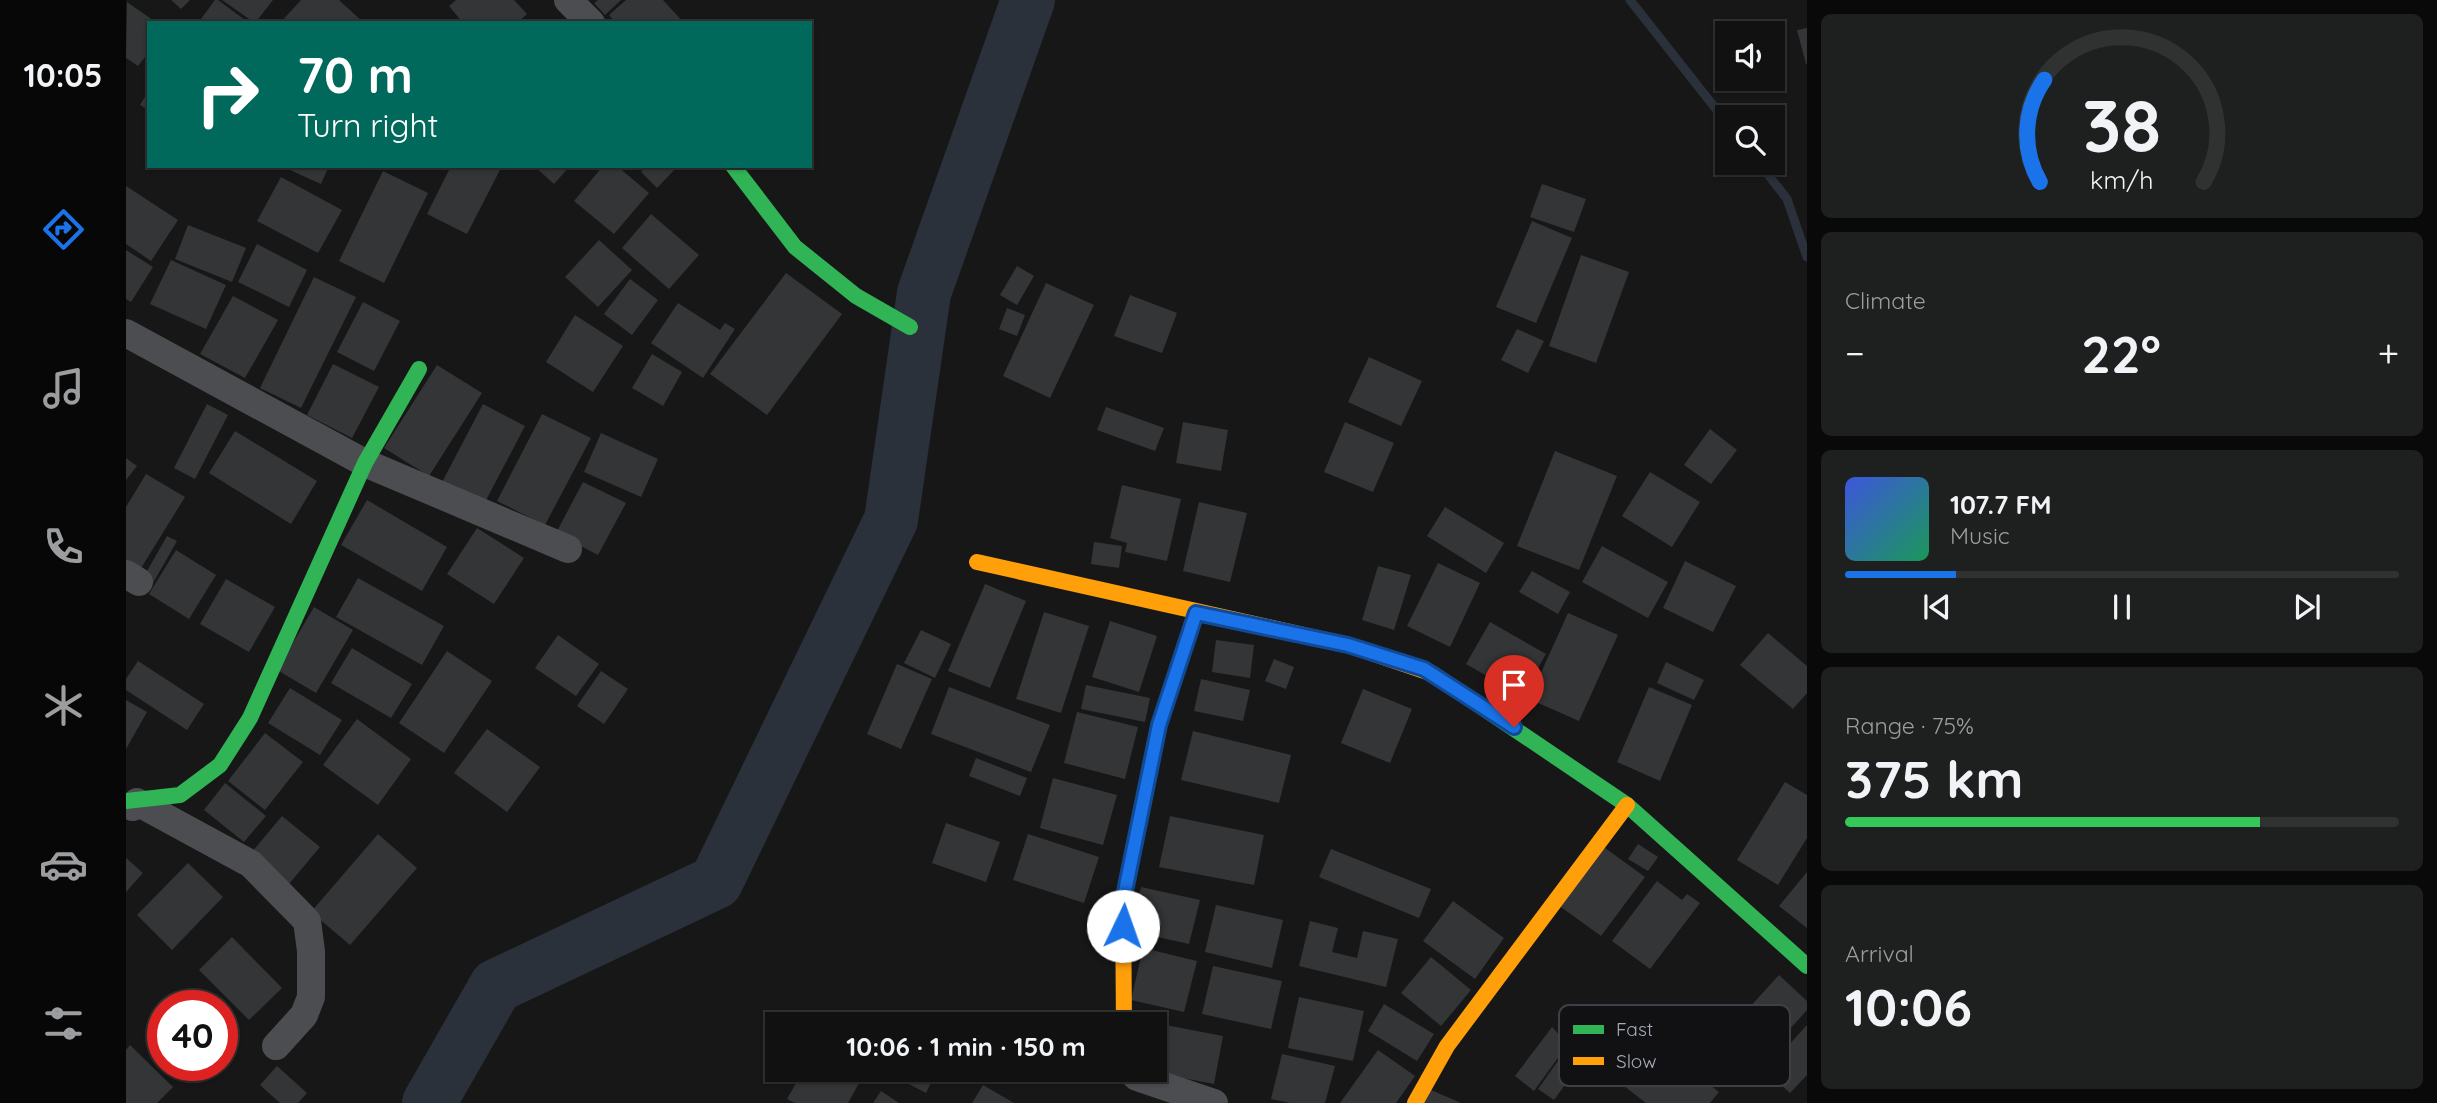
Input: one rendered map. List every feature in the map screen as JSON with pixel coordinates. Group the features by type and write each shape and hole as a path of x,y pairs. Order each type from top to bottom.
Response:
{"street":[{"path":"568,0 589,21"},
{"path":"735,168 795,247 856,296 909,327"},
{"path":"126,333 365,463 568,549"},
{"path":"130,806 180,795 220,765 250,718 365,463 419,369"},
{"path":"977,562 1348,645 1424,669 1627,806 1807,965"},
{"path":"1124,1012 1123,901 1159,725 1196,613"},
{"path":"130,806 250,864 307,921 311,951 311,997 304,1015 276,1046"},
{"path":"1415,1103 1447,1046 1627,806"},
{"path":"1152,1082 1214,1103"}],"building":[{"path":"171,0 190,0 181,9"},
{"path":"215,0 218,0 246,21 199,21"},
{"path":"222,0 273,0 257,21 252,21"},
{"path":"301,0 339,0 362,21 282,21"},
{"path":"456,0 514,0 527,14 519,21 461,21 449,6"},
{"path":"598,0 621,0 605,15 594,3"},
{"path":"626,0 663,0 682,21 614,21 609,15"},
{"path":"127,2 154,21 147,21 147,55 138,66 126,58"},
{"path":"1807,28 1807,64 1806,64 1797,30"},
{"path":"147,93 147,109 140,105"},
{"path":"285,168 328,168 321,184"},
{"path":"450,168 501,168 467,234 427,214"},
{"path":"536,168 568,168 554,184"},
{"path":"601,168 619,168 649,193 614,234 574,201"},
{"path":"644,168 676,168 657,188 641,172"},
{"path":"383,171 428,193 384,283 339,261"},
{"path":"281,177 342,210 318,253 257,221"},
{"path":"1542,184 1586,199 1574,232 1530,217"},
{"path":"126,186 178,220 151,261 126,244"},
{"path":"651,214 699,255 669,289 622,248"},
{"path":"1532,221 1572,238 1536,323 1496,307"},
{"path":"188,225 246,248 232,282 175,259"},
{"path":"599,240 632,270 598,307 565,277"},
{"path":"257,244 307,270 289,307 238,282"},
{"path":"126,250 153,267 131,302 126,299"},
{"path":"1581,255 1629,272 1596,363 1549,346"},
{"path":"171,260 226,285 206,329 150,304"},
{"path":"1017,266 1034,276 1017,305 1000,295"},
{"path":"786,273 842,314 767,415 710,374"},
{"path":"314,277 356,297 301,408 260,388"},
{"path":"630,279 658,300 632,335 604,314"},
{"path":"1046,283 1094,305 1050,398 1003,376"},
{"path":"1130,295 1177,313 1162,353 1114,336"},
{"path":"233,296 278,320 245,378 200,354"},
{"path":"363,302 400,321 374,371 337,352"},
{"path":"678,303 720,330 725,323 735,329 703,378 651,343"},
{"path":"1007,308 1025,315 1017,336 999,329"},
{"path":"575,315 623,346 593,392 546,362"},
{"path":"1517,329 1544,341 1528,373 1501,360"},
{"path":"652,354 682,372 663,406 632,388"},
{"path":"1369,357 1422,381 1401,426 1348,402"},
{"path":"333,364 379,387 352,438 307,415"},
{"path":"437,365 482,393 429,476 384,448"},
{"path":"207,404 228,415 195,479 174,468"},
{"path":"483,404 525,426 482,508 440,486"},
{"path":"1106,407 1164,428 1155,451 1097,430"},
{"path":"542,414 591,438 545,525 497,501"},
{"path":"1183,422 1228,430 1221,471 1176,463"},
{"path":"1345,422 1394,443 1373,492 1324,472"},
{"path":"1710,429 1737,450 1711,484 1684,465"},
{"path":"235,431 317,481 291,524 209,473"},
{"path":"601,433 658,459 641,497 584,472"},
{"path":"1555,451 1617,476 1579,570 1517,546"},
{"path":"126,458 137,466 126,480"},
{"path":"1650,472 1700,502 1672,547 1622,516"},
{"path":"146,474 185,497 138,573 126,566 126,507"},
{"path":"583,482 626,503 598,555 556,533"},
{"path":"1122,485 1181,499 1167,561 1125,552 1127,543 1110,538"},
{"path":"367,500 447,547 422,591 341,545"},
{"path":"1199,502 1247,513 1230,582 1183,571"},
{"path":"1445,507 1504,543 1486,573 1427,536"},
{"path":"477,528 524,558 494,604 447,574"},
{"path":"167,536 177,541 149,590 139,585"},
{"path":"1094,542 1122,546 1119,568 1091,564"},
{"path":"1602,546 1668,582 1648,618 1582,582"},
{"path":"176,550 216,575 189,619 149,594"},
{"path":"1685,561 1736,586 1713,632 1663,608"},
{"path":"1438,563 1480,583 1450,647 1407,626"},
{"path":"1378,566 1411,575 1394,630 1362,620"},
{"path":"1532,571 1570,592 1558,614 1519,592"},
{"path":"358,578 444,626 422,665 336,617"},
{"path":"226,579 275,607 249,652 200,624"},
{"path":"985,584 1026,601 990,688 948,671"},
{"path":"314,607 353,630 316,693 277,670"},
{"path":"1044,612 1089,626 1061,713 1016,699"},
{"path":"1568,613 1618,635 1579,721 1529,699"},
{"path":"1110,621 1157,636 1139,692 1092,677"},
{"path":"1490,622 1546,654 1522,696 1466,664"},
{"path":"921,630 951,644 935,678 904,663"},
{"path":"1768,633 1807,666 1807,693 1793,709 1740,665"},
{"path":"558,635 599,664 576,696 535,668"},
{"path":"1216,640 1254,645 1250,678 1212,672"},
{"path":"352,648 412,684 391,718 331,683"},
{"path":"447,651 492,681 444,753 399,723"},
{"path":"1274,659 1294,667 1286,689 1265,681"},
{"path":"138,661 204,704 187,730 126,690 126,679"},
{"path":"1666,662 1704,680 1694,700 1657,683"},
{"path":"897,664 932,679 901,749 867,734"},
{"path":"601,671 628,689 604,724 577,706"},
{"path":"1201,679 1250,690 1243,721 1194,711"},
{"path":"1086,685 1150,698 1145,722 1081,709"},
{"path":"949,687 1050,725 1031,772 931,734"},
{"path":"1649,687 1692,705 1660,781 1617,762"},
{"path":"290,688 342,720 320,755 268,723"},
{"path":"1363,689 1412,709 1390,763 1341,743"},
{"path":"126,700 147,712 126,749"},
{"path":"1077,712 1138,727 1125,779 1064,763"},
{"path":"357,719 411,759 378,805 323,765"},
{"path":"487,729 540,767 507,812 454,773"},
{"path":"1193,731 1291,755 1279,803 1181,780"},
{"path":"265,733 303,762 265,810 228,781"},
{"path":"976,758 1027,778 1020,796 969,776"},
{"path":"1053,778 1117,795 1103,845 1040,828"},
{"path":"1785,782 1807,795 1807,838 1778,885 1737,860"},
{"path":"225,783 266,816 244,842 204,810"},
{"path":"282,816 320,847 289,884 251,853"},
{"path":"1170,816 1264,835 1254,885 1159,867"},
{"path":"946,823 1000,842 986,882 932,863"},
{"path":"378,834 417,868 350,945 311,912"},
{"path":"1028,834 1099,857 1084,903 1013,880"},
{"path":"1638,844 1658,857 1648,871 1628,859"},
{"path":"1601,845 1645,877 1601,936 1558,905"},
{"path":"1331,849 1431,889 1419,918 1319,877"},
{"path":"126,858 143,873 126,892"},
{"path":"188,863 223,897 172,950 137,915"},
{"path":"1807,872 1807,928 1779,906"},
{"path":"1657,881 1682,900 1687,894 1700,903 1650,969 1612,941"},
{"path":"1141,887 1200,900 1189,944 1131,931"},
{"path":"1453,901 1504,938 1475,979 1423,941"},
{"path":"1216,905 1283,920 1272,968 1205,952"},
{"path":"1310,921 1338,928 1332,952 1357,958 1363,931 1398,939 1386,987 1299,966"},
{"path":"232,937 282,988 249,1020 238,1009 238,990 219,990 199,970"},
{"path":"1143,948 1197,961 1184,1012 1131,1000"},
{"path":"1431,957 1471,990 1441,1026 1401,993"},
{"path":"1213,966 1282,981 1271,1029 1202,1014"},
{"path":"1779,975 1807,1001 1807,1010 1790,1029 1790,1005 1752,1005"},
{"path":"1299,997 1364,1011 1353,1061 1288,1048"},
{"path":"1384,1004 1434,1034 1417,1061 1368,1031"},
{"path":"1167,1025 1223,1036 1214,1084 1167,1075"},
{"path":"1807,1025 1807,1075 1790,1093 1782,1086 1790,1086 1790,1044"},
{"path":"1552,1027 1559,1034 1559,1056 1534,1091 1515,1076"},
{"path":"130,1045 147,1062 147,1081 167,1081 173,1087 157,1103 126,1103 126,1050"},
{"path":"1378,1050 1415,1076 1396,1103 1340,1103"},
{"path":"1282,1054 1335,1066 1325,1103 1290,1103 1271,1099"},
{"path":"1559,1059 1559,1086 1564,1086 1554,1100 1538,1089"},
{"path":"277,1066 307,1093 298,1103 280,1103 260,1085"},
{"path":"797,1082 860,1082 848,1103 795,1103 787,1099"},
{"path":"905,1082 932,1082 926,1093"},
{"path":"983,1085 1014,1103 972,1103"},
{"path":"1624,1086 1711,1086 1719,1092 1710,1103 1646,1103"},
{"path":"1429,1089 1461,1103 1423,1103"},
{"path":"881,1091 899,1103 873,1103"}],"waterway":[{"path":"429,1103 496,986 716,882 891,520 924,293 1028,0"},
{"path":"1630,0 1715,108"},
{"path":"1768,175 1787,199 1807,257"}],"traffic: fast":[{"path":"735,168 795,247 856,296 910,327"},
{"path":"126,801 180,795 220,765 250,718 365,463 419,369"},
{"path":"1433,674 1627,805 1807,966"}],"traffic: slow":[{"path":"977,562 1348,645 1433,674"},
{"path":"1124,1012 1123,901 1159,725 1196,613"},
{"path":"1415,1103 1447,1046 1627,805"}],"route":[{"path":"1123,926 1123,901 1159,725 1196,613 1348,645 1424,669 1514,727"}]}
